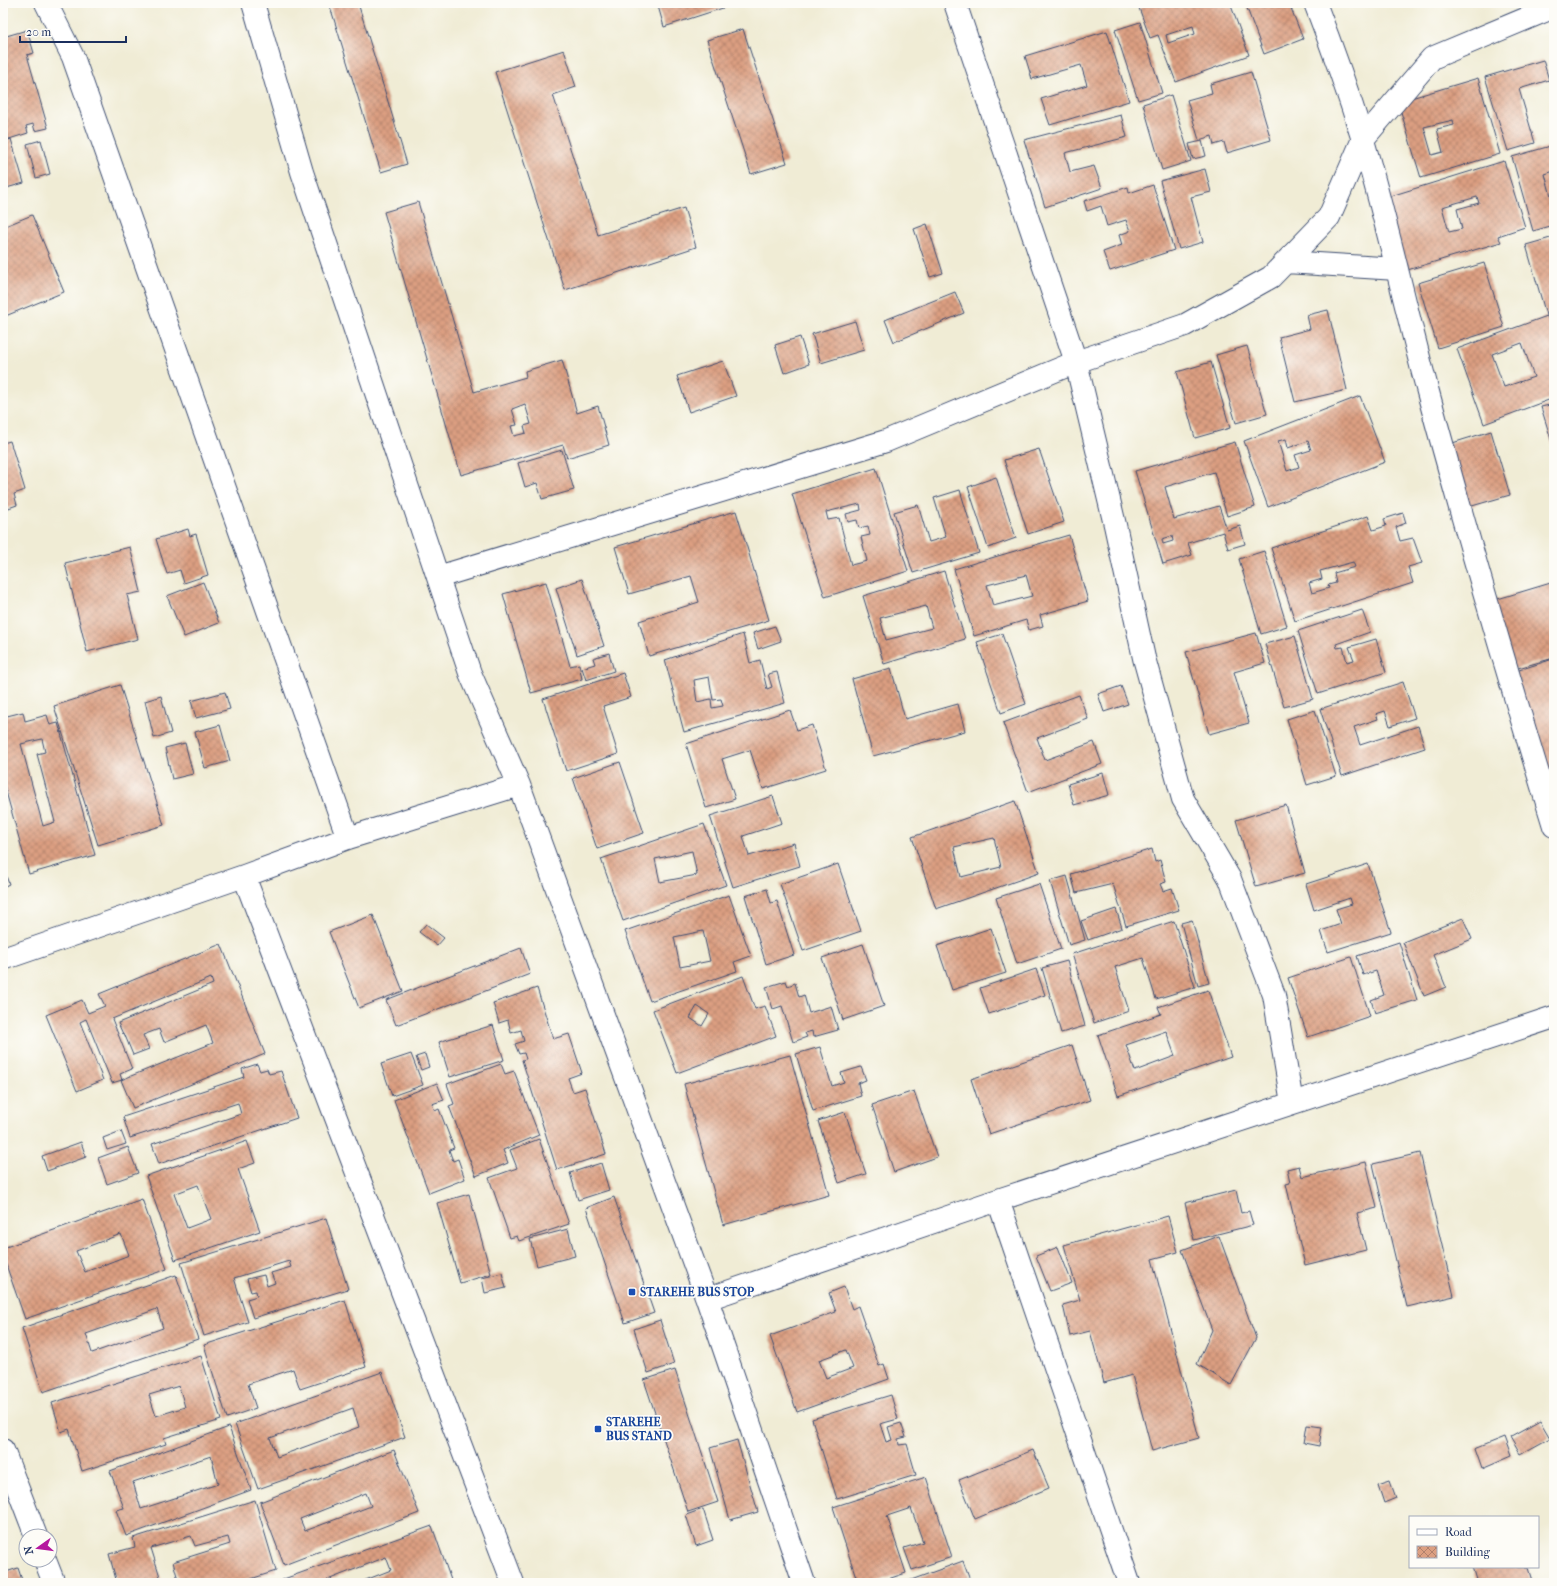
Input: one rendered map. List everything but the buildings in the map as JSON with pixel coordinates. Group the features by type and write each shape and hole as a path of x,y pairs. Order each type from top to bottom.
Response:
{"street":[{"path":"46,3 73,57 348,838"},
{"path":"253,3 302,172 470,673 519,785 707,1299 804,1583"},
{"path":"955,3 1076,362 1115,525 1144,658 1183,799 1230,879 1274,995 1292,1103"},
{"path":"1315,3 1340,66 1363,139 1427,390 1484,596 1554,826"},
{"path":"438,577 886,441 1076,362 1185,325 1271,278 1329,217 1363,139 1432,58 1554,6"},
{"path":"1286,262 1397,269"},
{"path":"3,959 244,876 348,838 519,785"},
{"path":"244,876 513,1583"},
{"path":"707,1299 998,1200 1554,1017"},
{"path":"998,1200 1129,1583"},
{"path":"3,1450 33,1528"},
{"path":"48,1568 54,1583"}],"place":[{"name":"STAREHE BUS STOP","path":"632,1292"},
{"name":"STAREHE BUS STAND","path":"598,1429"}]}
